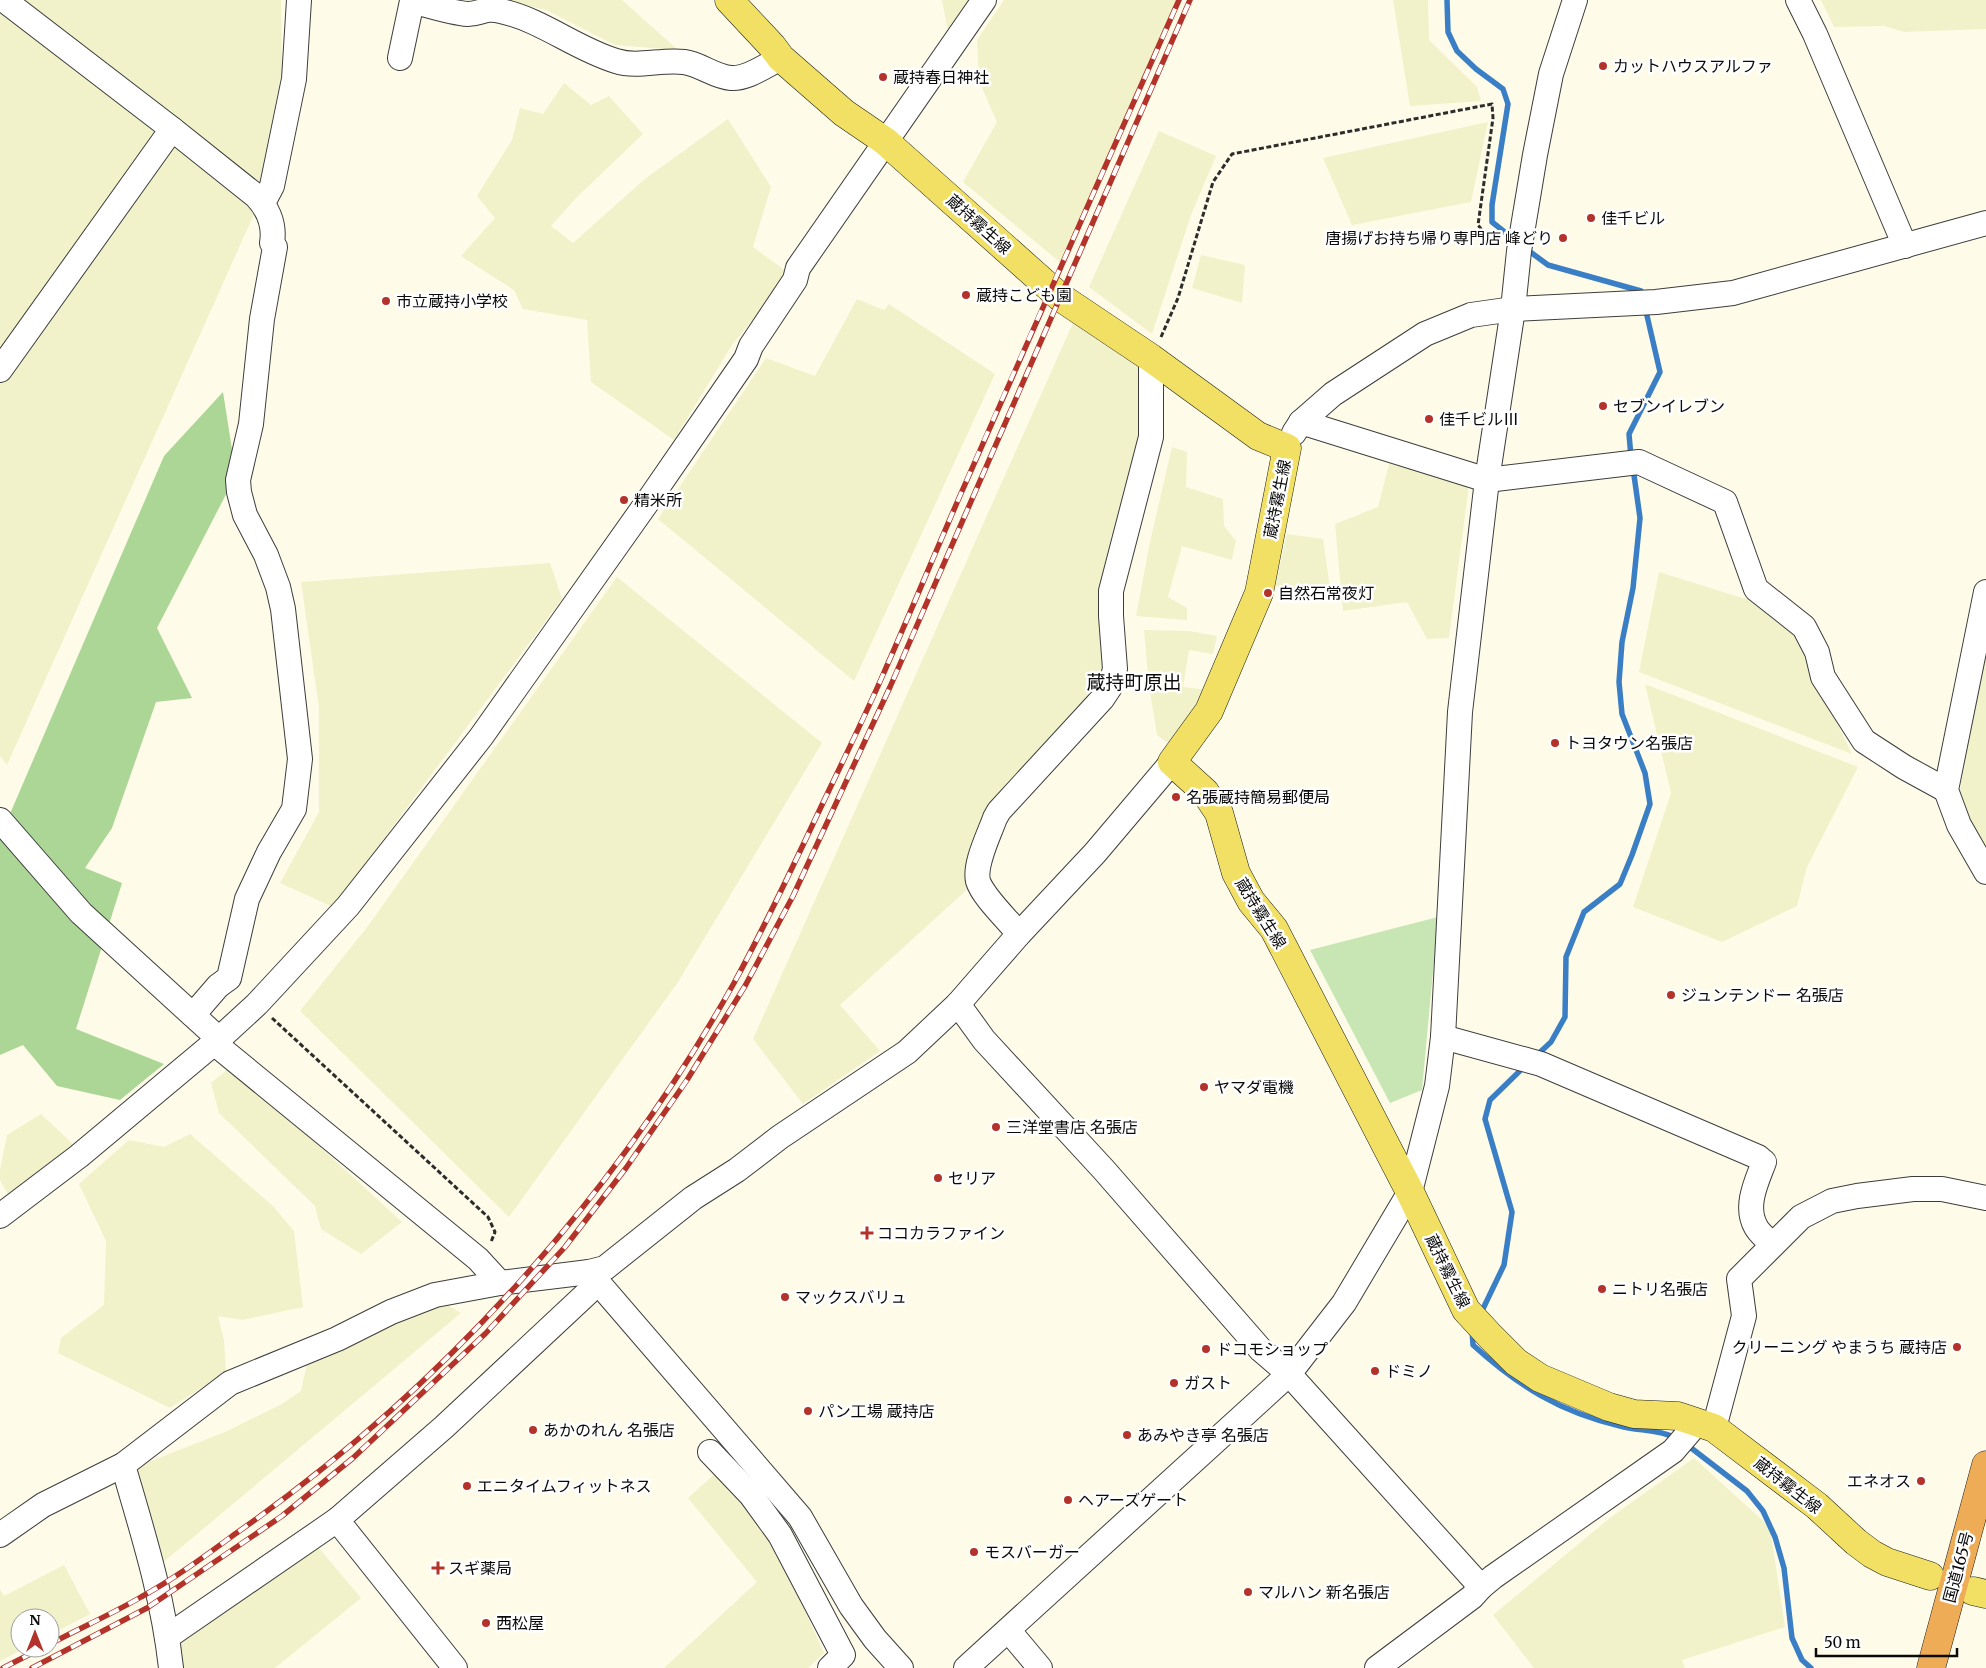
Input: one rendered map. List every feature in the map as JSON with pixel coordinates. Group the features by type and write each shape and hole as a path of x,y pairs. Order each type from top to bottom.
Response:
{"highway":[{"name":"国道165号","path":"1931,1668 1986,1465"}],"main road":[{"name":"蔵持霧生線","path":"729,0 781,58 844,112 885,141 1060,297 1151,358 1258,436 1287,448 1259,593 1209,711 1172,762 1205,792 1219,813 1236,873 1250,901 1274,930 1410,1192 1466,1310 1516,1362 1540,1378 1609,1408 1634,1414 1678,1416 1706,1425 1817,1506 1872,1554 1887,1562 1930,1576"}],"street":[{"path":"4,0 172,129 263,203 266,206 274,231 272,244 276,247 262,319 259,361 250,424 238,480 245,515 266,555 278,587 283,609 300,759 294,809 269,852 247,899 229,978 218,986 193,1015"},
{"path":"263,203 272,186 294,79 299,0"},
{"path":"0,1216 79,1156 217,1041 257,1004 367,883 481,737 640,512 740,367 751,346 795,280 798,268 984,0"},
{"path":"966,1668 1009,1631 1289,1374 1344,1303 1410,1192 1437,1086 1443,1037 1460,712 1487,480 1513,309 1518,256 1551,74 1575,0"},
{"path":"1798,0 1815,34 1905,246"},
{"path":"400,58 412,1 468,14 472,6 500,10 521,17 618,62 636,64 671,61 686,62 731,78 744,76 781,58"},
{"path":"0,370 172,129"},
{"path":"1287,448 1301,422 1333,394 1425,334 1472,315 1513,309 1647,303 1733,293 1986,223"},
{"path":"1019,934 985,894 979,883 978,868 994,818 999,811 1102,699 1114,678 1111,591 1151,437 1151,358"},
{"path":"1301,422 1487,480 1629,463 1725,502 1756,589 1804,627 1817,652 1823,677 1864,741 1904,767 1946,790"},
{"path":"1986,592 1946,790 1959,826 1986,872"},
{"path":"167,1637 337,1520 444,1427 593,1278 693,1198 737,1170 780,1137 907,1052 958,1004 1019,934 1095,853 1172,762"},
{"path":"0,820 81,913 193,1015 217,1041 482,1264 500,1283"},
{"path":"958,1004 984,1040 1104,1170 1261,1350 1289,1374 1481,1586"},
{"path":"1443,1037 1541,1064 1758,1156 1764,1162 1751,1202 1751,1214 1756,1227 1772,1245"},
{"path":"1377,1668 1472,1597 1481,1586 1673,1451 1706,1425 1744,1316 1739,1279 1801,1217 1816,1208 1832,1202 1857,1196 1912,1189 1942,1189 1986,1198"},
{"path":"0,1535 43,1505 123,1465 230,1383 337,1339 392,1312 435,1295 500,1283 593,1278"},
{"path":"593,1278 800,1517 851,1606 875,1639 901,1668"},
{"path":"710,1452 750,1495 780,1535 843,1655 830,1668"},
{"path":"123,1465 153,1568 167,1637 171,1668"},
{"path":"337,1520 455,1668"},
{"path":"1009,1631 1040,1668"}],"path":[{"path":"1151,358 1178,298 1213,182 1232,154 1492,104 1493,118 1478,225 1490,240 1518,256"},
{"path":"257,1004 488,1218 495,1232 482,1264"}],"green space":[{"path":"0,0 281,0 282,70 255,212 7,765 0,756"},
{"path":"502,0 622,0 678,50 615,45 546,10"},
{"path":"942,0 977,0 950,42"},
{"path":"1004,0 1177,0 1061,263 963,182 997,122 979,81 977,40"},
{"path":"1393,0 1428,0 1429,40 1477,87 1481,101 1410,106"},
{"path":"1821,0 1986,0 1986,29 1904,32 1884,26 1834,27"},
{"path":"564,83 591,105 609,96 643,134 575,199 551,226 573,243 646,178 728,119 771,187 753,247 790,274 732,345 674,440 591,382 587,320 523,309 514,290 461,256 495,218 477,196 512,140 520,108 543,114"},
{"path":"1488,122 1471,202 1352,225 1323,158"},
{"path":"1159,131 1216,156 1191,215 1152,334 1089,287"},
{"path":"1201,255 1245,265 1242,303 1192,288"},
{"path":"857,299 884,310 889,304 995,374 854,681 658,519 766,358 815,376"},
{"path":"1077,314 1139,360 1146,414 1109,671 1100,692 993,806 971,886 840,1005 880,1051 803,1104 753,1039"},
{"path":"223,392 236,475 157,628 192,698 156,702 112,828 85,868 122,883 76,1029 164,1064 120,1100 57,1086 23,1045 0,1055 0,837 164,456"},
{"path":"1172,447 1187,452 1186,487 1223,499 1224,526 1236,541 1232,560 1182,546 1168,597 1187,608 1187,620 1136,616 1150,542"},
{"path":"1389,464 1469,485 1449,638 1427,639 1407,602 1343,611 1335,524 1378,507"},
{"path":"1287,534 1323,539 1332,601 1275,586"},
{"path":"550,563 562,599 333,907 280,883 319,812 319,708 301,582"},
{"path":"1659,572 1749,600 1795,636 1852,754 1639,672"},
{"path":"617,577 822,743 678,982 509,1217 300,1011 368,926"},
{"path":"1144,630 1189,631 1217,636 1213,654 1189,650 1183,687 1209,690 1175,748 1157,735 1149,686"},
{"path":"1986,657 1986,852 1959,798 1963,767"},
{"path":"1645,684 1858,767 1807,867 1797,906 1722,942 1633,907 1671,793"},
{"path":"1438,917 1422,1090 1390,1103 1310,950"},
{"path":"232,1066 402,1222 361,1254 321,1229 315,1206 219,1113 211,1083"},
{"path":"41,1114 74,1145 8,1195 0,1180 0,1170 7,1135"},
{"path":"190,1134 272,1205 294,1231 303,1307 242,1320 218,1316 224,1340 226,1372 170,1408 58,1353 61,1338 104,1305 106,1241 79,1184 129,1140 164,1147"},
{"path":"444,1303 461,1313 160,1565 133,1468 225,1432 282,1404 301,1391 307,1364 353,1337"},
{"path":"1694,1458 1770,1527 1785,1627 1682,1660 1685,1668 1534,1668 1493,1615 1611,1517"},
{"path":"717,1472 771,1536 824,1653 808,1668 664,1668 757,1582 688,1498"},
{"path":"313,1541 361,1598 275,1668 181,1668 179,1638"},
{"path":"64,1565 90,1614 60,1630 60,1608 10,1608 10,1656 0,1661 0,1590 4,1596"}],"waterway":[{"path":"1447,0 1448,32 1457,51 1476,69 1503,89 1508,104 1492,205 1492,222 1516,241"},
{"path":"1525,248 1548,265 1641,291 1643,296"},
{"path":"1631,457 1629,434 1660,372 1645,307"},
{"path":"1536,1056 1551,1042 1565,1017 1566,957 1584,912 1620,884 1650,804 1645,773 1622,714 1619,682 1622,642 1633,588 1640,518 1633,468"},
{"path":"1480,1315 1504,1265 1512,1212 1485,1119 1490,1100 1526,1065"},
{"path":"1472,1330 1473,1345 1507,1373 1541,1396 1598,1420 1627,1428 1663,1433 1676,1438"},
{"path":"1686,1444 1747,1491 1763,1511 1775,1537 1784,1568 1792,1638 1802,1660 1811,1668"}],"railway":[{"path":"60,1639 130,1603 189,1567 310,1478 382,1418 451,1354 516,1286 577,1215 634,1140 686,1063 734,983 793,866 882,677 986,436 1179,0"},
{"path":"32,1668 147,1608 282,1516 353,1458 486,1333 565,1247 626,1168 687,1080 745,986 793,896 890,687 1190,0"},
{"path":"3,1668 22,1658"}],"place":[{"name":"カットハウスアルファ","path":"1603,66"},
{"name":"蔵持春日神社","path":"883,77"},
{"name":"佳千ビル","path":"1591,218"},
{"name":"唐揚げお持ち帰り専門店 峰どり","path":"1563,238"},
{"name":"蔵持こども園","path":"966,295"},
{"name":"市立蔵持小学校","path":"386,301"},
{"name":"セブンイレブン","path":"1603,406"},
{"name":"佳千ビルⅢ","path":"1429,419"},
{"name":"精米所","path":"624,500"},
{"name":"自然石常夜灯","path":"1268,593"},
{"name":"トヨタウン名張店","path":"1555,743"},
{"name":"名張蔵持簡易郵便局","path":"1176,797"},
{"name":"ジュンテンドー 名張店","path":"1671,995"},
{"name":"ヤマダ電機","path":"1204,1087"},
{"name":"三洋堂書店 名張店","path":"996,1127"},
{"name":"セリア","path":"938,1178"},
{"name":"ココカラファイン","path":"867,1233"},
{"name":"ニトリ名張店","path":"1602,1289"},
{"name":"マックスバリュ","path":"785,1297"},
{"name":"クリーニング やまうち 蔵持店","path":"1957,1347"},
{"name":"ドコモショップ","path":"1206,1349"},
{"name":"ドミノ","path":"1375,1371"},
{"name":"ガスト","path":"1174,1383"},
{"name":"パン工場 蔵持店","path":"808,1411"},
{"name":"あかのれん 名張店","path":"533,1430"},
{"name":"あみやき亭 名張店","path":"1127,1435"},
{"name":"エネオス","path":"1921,1481"},
{"name":"エニタイムフィットネス","path":"467,1486"},
{"name":"ヘアーズゲート","path":"1068,1500"},
{"name":"モスバーガー","path":"974,1552"},
{"name":"スギ薬局","path":"438,1568"},
{"name":"マルハン 新名張店","path":"1248,1592"},
{"name":"西松屋","path":"486,1623"}],"district":[{"name":"蔵持町原出","path":"1134,682"}]}
